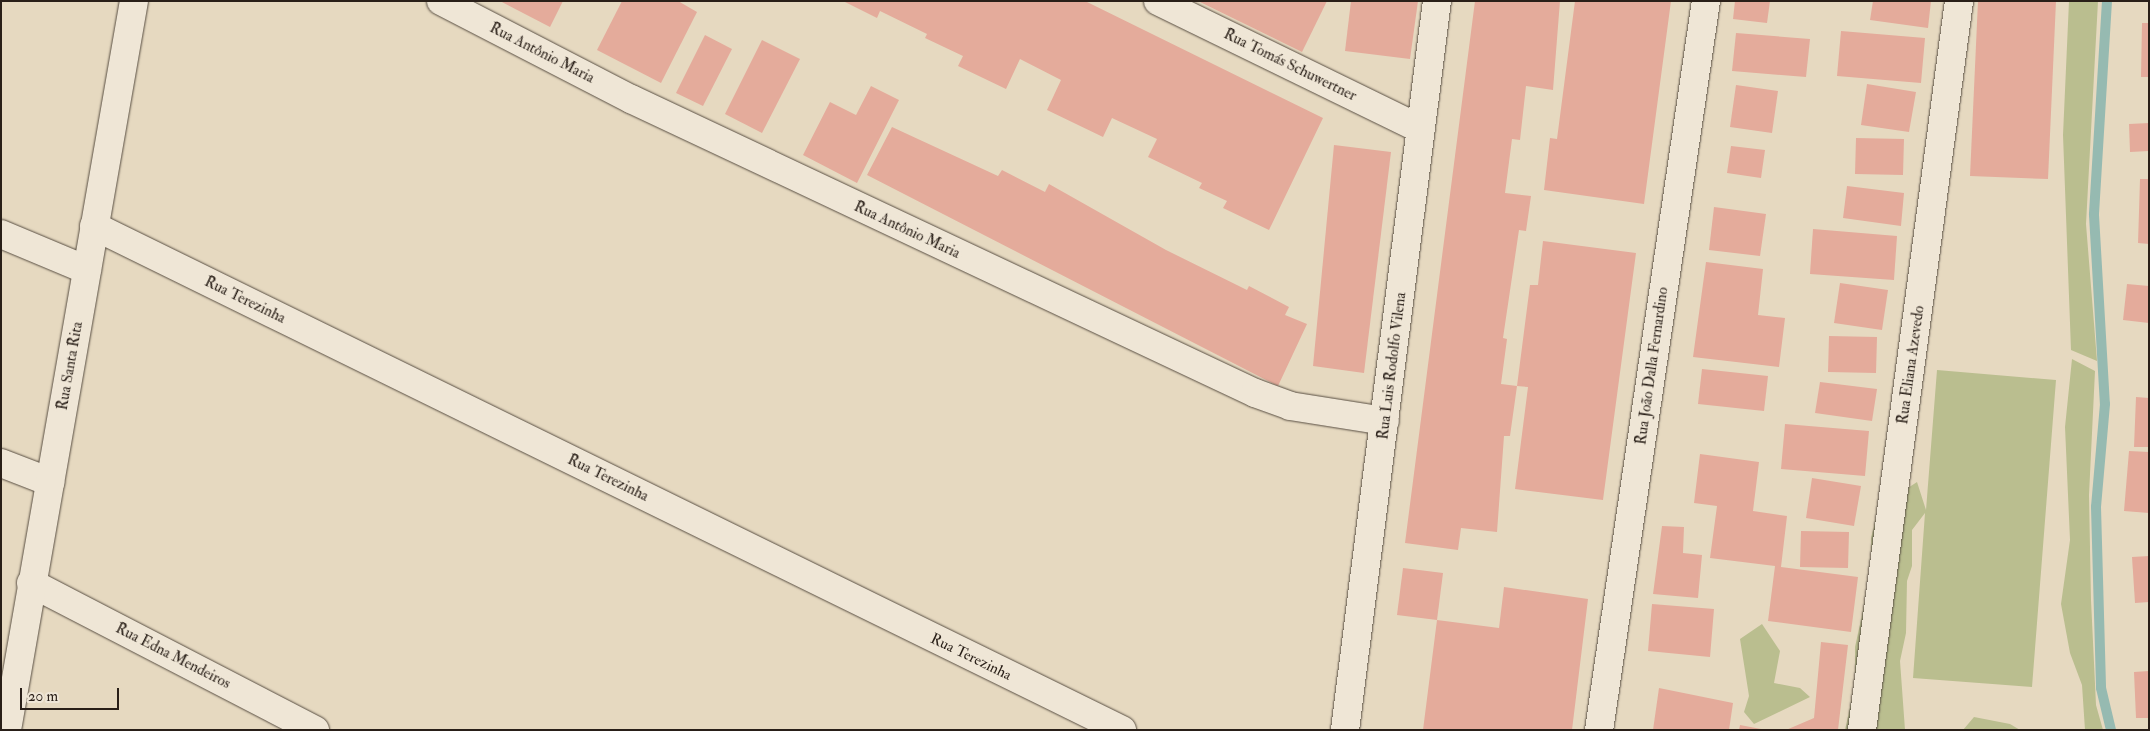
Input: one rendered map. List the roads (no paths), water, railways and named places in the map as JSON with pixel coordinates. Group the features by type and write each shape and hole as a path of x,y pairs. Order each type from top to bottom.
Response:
{"street":[{"name":"Rua Santa Rita","path":"6,730 134,1"},
{"name":"Rua Antônio Maria","path":"441,1 631,99 1255,393 1290,406 1386,421"},
{"name":"Rua Tomás Schuwertner","path":"1158,1 1421,129"},
{"name":"Rua Luis Rodolfo Vilena","path":"1345,730 1386,421 1437,1"},
{"name":"Rua João Dalla Fernardino","path":"1599,730 1706,1"},
{"name":"Rua Eliana Azevedo","path":"1862,730 1959,1"},
{"name":"Rua Terezinha","path":"94,226 1122,730"},
{"path":"1,234 87,270"},
{"path":"1,464 50,482"},
{"name":"Rua Edna Mendeiros","path":"31,583 315,730"}],"waterway":[{"path":"2107,1 2094,215 2105,404 2096,507 2101,688 2111,730"}]}
